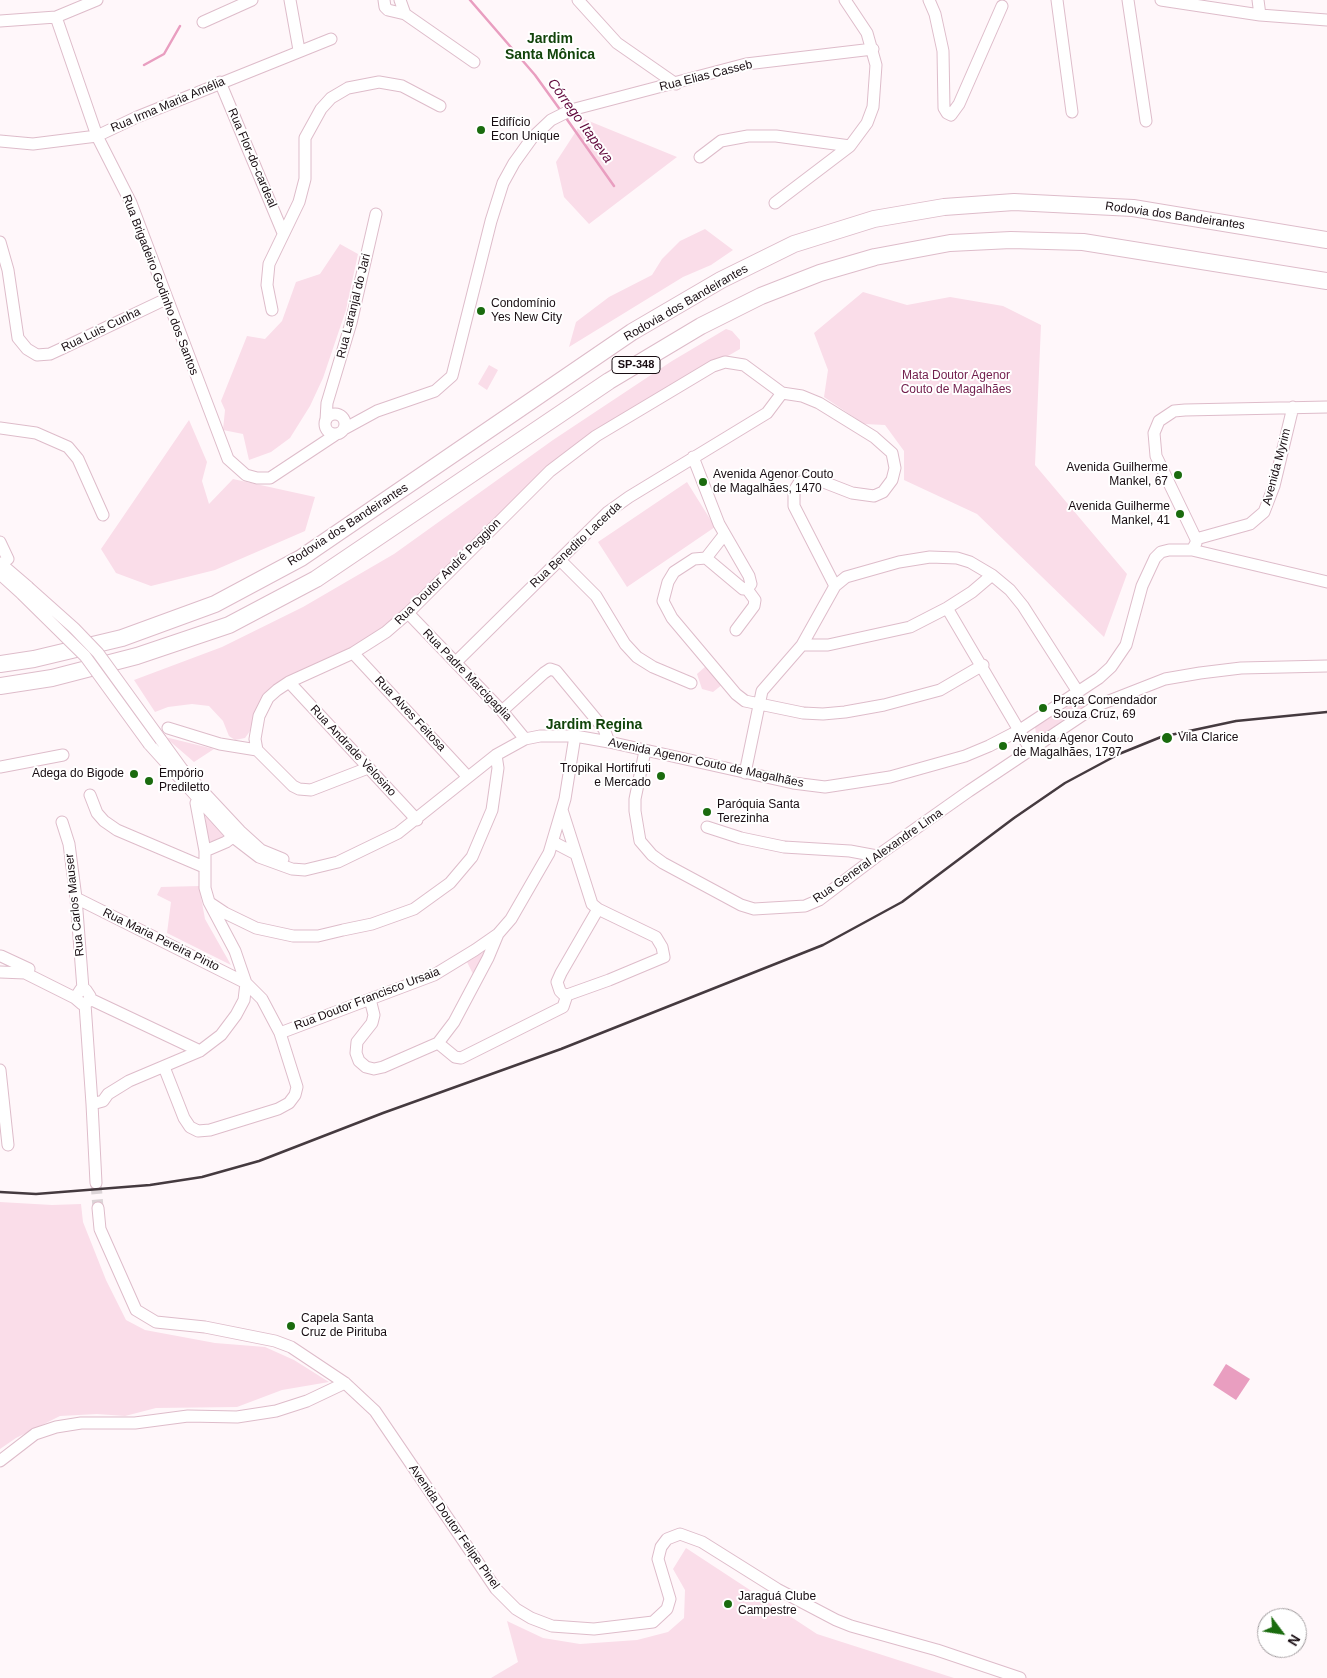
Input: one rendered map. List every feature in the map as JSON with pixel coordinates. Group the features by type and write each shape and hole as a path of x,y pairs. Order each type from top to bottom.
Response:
{"highway":[{"name":"Rodovia dos Bandeirantes","path":"0,664 34,659 122,638 215,604 301,558 632,332 721,280 803,242 874,219 944,207 1014,202 1133,208 1327,240"},
{"name":"SP-348","path":"0,686 52,678 137,656 229,625 316,579 609,382 701,326 761,296 820,273 875,257 950,243 1011,240 1083,242 1327,281"}],"street":[{"path":"0,21 56,17 97,0"},
{"path":"203,22 252,0"},
{"path":"290,0 300,50"},
{"path":"384,0 384,7 388,10 405,14 474,62"},
{"path":"400,0 405,14"},
{"path":"578,0 617,43 676,84"},
{"path":"775,203 850,146 862,132 873,107 876,82 873,49 860,20 845,0"},
{"path":"929,0 941,35 944,108 949,114 953,114 959,104 1002,6"},
{"path":"1057,0 1072,112"},
{"path":"1128,0 1146,121"},
{"path":"1161,0 1188,2 1260,15 1327,20"},
{"path":"1258,0 1260,15"},
{"name":"Rua Brigadeiro Godinho dos Santos","path":"56,17 97,136 131,203 224,454 231,464 251,477 270,478 314,450 340,424 435,390 452,376 490,221 503,183 514,163 532,138 551,120 566,113"},
{"name":"Rua Irma Maria Amélia","path":"0,140 33,144 97,136 220,82 331,39"},
{"name":"Rua Elias Casseb","path":"566,113 746,64 873,49"},
{"name":"Rua Flor-do-cardeal","path":"220,82 283,233"},
{"path":"272,310 267,275 277,245 303,190 305,138 311,125 331,98 356,85 379,82 402,86 440,106"},
{"path":"700,157 721,141 748,136 776,136 850,146"},
{"name":"Rua Laranjal do Jari","path":"326,423 329,398 350,323 376,214"},
{"name":"Rua Luis Cunha","path":"0,242 8,270 18,338 27,349 37,355 50,354 166,299"},
{"name":"Rua Doutor André Peggion","path":"257,750 256,731 261,711 268,698 289,682 353,653 386,632 408,613 538,482 596,436 713,366 725,362 744,365 782,393"},
{"path":"782,393 802,396 819,403 884,444 892,453 895,461 888,487 874,496 852,494 816,478 803,480 796,486 793,498 794,506 835,586"},
{"name":"Rua Benedito Lacerda","path":"456,662 608,512 693,457 767,413 782,393"},
{"path":"329,398 340,424"},
{"name":"Avenida Myrim","path":"1194,544 1250,524 1264,512 1274,486 1292,407"},
{"path":"1327,407 1180,410 1159,420 1154,433 1156,456 1194,544 1327,582"},
{"path":"332,415 340,424 329,432 326,423 332,415"},
{"name":"Rua Brigadeiro Godinho dos Santos","path":"314,450 326,423"},
{"path":"0,428 36,433 68,446 78,459 103,515"},
{"path":"693,457 724,535 751,581 747,589"},
{"path":"706,558 724,535"},
{"path":"0,542 4,561"},
{"name":"Avenida Agenor Couto de Magalhães","path":"0,574 74,628 98,653 200,796 259,857 282,867 305,870 350,857 398,834 496,754 525,739 554,735 575,736 745,773 824,787 890,777 965,756 1020,730 1082,690 1111,667 1126,645 1142,586 1155,558 1161,552 1194,544"},
{"path":"745,773 758,704 769,681 802,645 835,586 846,577 899,562 930,557 957,558 970,562 992,575 1010,590 1023,606 1082,690 1096,706"},
{"path":"736,630 754,606 755,600 747,589 738,585 706,558 694,559 674,572 664,592 665,607 736,694 745,701 823,714 852,711 884,705 940,690 983,665"},
{"path":"560,560 596,596 625,644 637,657 653,667 691,683"},
{"name":"Avenida Agenor Couto de Magalhães","path":"4,561 25,591 85,656 149,744 189,791 200,796"},
{"path":"802,645 828,645 910,627 947,608 992,575"},
{"path":"947,608 983,665 1030,749"},
{"name":"Rua Padre Marcigaglia","path":"408,613 502,711 525,739"},
{"name":"Rua Alves Feitosa","path":"353,653 467,776"},
{"name":"Rua General Alexandre Lima","path":"645,751 635,799 636,823 643,845 663,864 741,905 754,909 805,906 819,900 877,856 1030,749 1096,706 1165,679 1241,668 1327,666"},
{"path":"502,711 544,673 550,669 556,670 604,728 609,742"},
{"name":"Rua Andrade Velosino","path":"289,682 417,820"},
{"path":"168,728 220,744 257,750 293,786 306,790 368,768"},
{"name":"Rua Doutor Francisco Ursaia","path":"280,1033 434,975 498,934 511,919 543,865 553,842 562,810 575,736"},
{"path":"209,902 225,914 256,928 293,936 318,936 372,924 414,909 450,883 472,857 492,810 498,768 496,754"},
{"path":"0,767 62,755"},
{"path":"92,1104 103,1101 108,1094 129,1081 200,1052 221,1036 244,1000 246,983 235,951 209,902 204,867 205,852 197,813 189,791"},
{"path":"90,795 97,813 104,822 116,830 204,867"},
{"path":"197,813 200,796"},
{"path":"562,810 592,904 598,909 656,937 662,946 664,957 567,995 560,992 557,982 598,909"},
{"name":"Rua Carlos Mauser","path":"62,822 69,844 76,898 82,996 92,1104 96,1183"},
{"path":"707,827 784,847 850,851 877,856"},
{"path":"205,852 237,834"},
{"path":"553,842 576,854"},
{"name":"Rua Maria Pereira Pinto","path":"76,898 246,983"},
{"path":"370,999 374,1015 372,1023 357,1042 356,1053 359,1062 366,1067 383,1067 438,1043 454,1022 488,958 498,934"},
{"path":"0,955 200,1052"},
{"path":"0,955 3,964 0,972 22,971 82,996"},
{"path":"164,1067 184,1118 190,1127 198,1131 210,1130 288,1103 295,1095 297,1087 280,1033 262,998 246,983"},
{"path":"438,1043 455,1057 461,1058 563,1007 567,995"},
{"path":"0,1070 8,1145"},
{"path":"98,1208 100,1229 116,1269 136,1310 143,1316 156,1322 222,1330 275,1341 290,1347 345,1382"},
{"path":"0,1461 35,1434 56,1427 80,1424 135,1423 188,1416 237,1416 276,1411 307,1401 345,1382"},
{"name":"Avenida Doutor Felipe Pinel","path":"345,1382 379,1417 496,1588 516,1609 531,1618 552,1626 594,1629 653,1622 667,1609 670,1599 658,1559 661,1547 667,1539 680,1534 702,1542 777,1589 836,1620 1020,1678"}],"green space":[{"path":"584,119 677,157 589,224 564,197 556,162"},
{"path":"705,229 733,250 711,265 683,277 569,347 576,322 609,297 652,275 662,259 680,241"},
{"path":"340,244 358,254 346,310 323,378 310,406 290,438 271,452 249,460 243,434 223,430 225,410 221,401 247,336 265,339 282,321 296,282 320,274"},
{"name":"Mata Doutor Agenor Couto de Magalhães","path":"863,292 907,305 950,297 1003,306 1041,325 1035,465 1127,574 1104,637 977,514 904,480 904,451 885,425 864,424 824,397 828,370 814,333"},
{"path":"726,329 732,331 740,340 740,349 594,433 384,629 351,650 287,679 245,738 235,740 229,736 223,721 209,706 192,704 168,707 155,712 134,680 222,647 303,607 394,554 553,440 672,361"},
{"path":"489,365 498,370 487,390 478,384"},
{"path":"189,420 207,462 202,481 209,504 233,479 315,497 305,531 215,570 151,586 116,573 101,549"},
{"path":"687,482 715,527 627,587 598,542"},
{"path":"706,666 723,684 713,692 702,689 697,674"},
{"path":"1081,699 1087,705 1041,735 1036,733 1035,727"},
{"path":"165,737 214,749 194,762"},
{"path":"205,812 225,834 223,838 211,842 207,840"},
{"path":"199,886 205,919 231,965 167,933 171,902 157,895 161,887"},
{"path":"487,950 474,976 467,962"},
{"path":"0,1202 52,1205 81,1204 83,1222 106,1280 126,1320 145,1330 215,1343 265,1347 294,1360 329,1382 282,1390 237,1407 156,1408 125,1416 97,1414 60,1416 16,1438 0,1449"},
{"name":"Jaraguá Clube Campestre","path":"686,1548 817,1634 954,1678 491,1678 518,1662 507,1621 543,1638 580,1644 637,1640 668,1632 684,1618 685,1590 673,1569"}],"shaded area":[{"path":"1226,1364 1250,1379 1236,1400 1213,1385"}],"waterway":[{"name":"Córrego Itapeva","path":"470,0 535,75 561,111"},
{"path":"144,65 164,54 180,26"},
{"name":"Córrego Itapeva","path":"566,118 614,186"}],"tunnel":[{"path":"96,1183 98,1208"}],"railway":[{"path":"0,1192 36,1194 150,1185 202,1177 259,1161 383,1113 561,1049 823,945 902,902 1014,818 1065,783 1119,754 1161,737 1236,721 1327,712"}],"place":[{"name":"Edifício Econ Unique","path":"481,130"},
{"name":"Condomínio Yes New City","path":"481,311"},
{"name":"Avenida Guilherme Mankel, 67","path":"1178,475"},
{"name":"Avenida Agenor Couto de Magalhães, 1470","path":"703,482"},
{"name":"Avenida Guilherme Mankel, 41","path":"1180,514"},
{"name":"Praça Comendador Souza Cruz, 69","path":"1043,708"},
{"name":"Vila Clarice","path":"1167,738"},
{"name":"Avenida Agenor Couto de Magalhães, 1797","path":"1003,746"},
{"name":"Adega do Bigode","path":"134,774"},
{"name":"Tropikal Hortifruti e Mercado","path":"661,776"},
{"name":"Empório Prediletto","path":"149,781"},
{"name":"Paróquia Santa Terezinha","path":"707,812"},
{"name":"Capela Santa Cruz de Pirituba","path":"291,1326"},
{"name":"Jaraguá Clube Campestre","path":"728,1604"}],"district":[{"name":"Jardim Santa Mônica","path":"550,48"},
{"name":"Jardim Regina","path":"594,725"}]}
